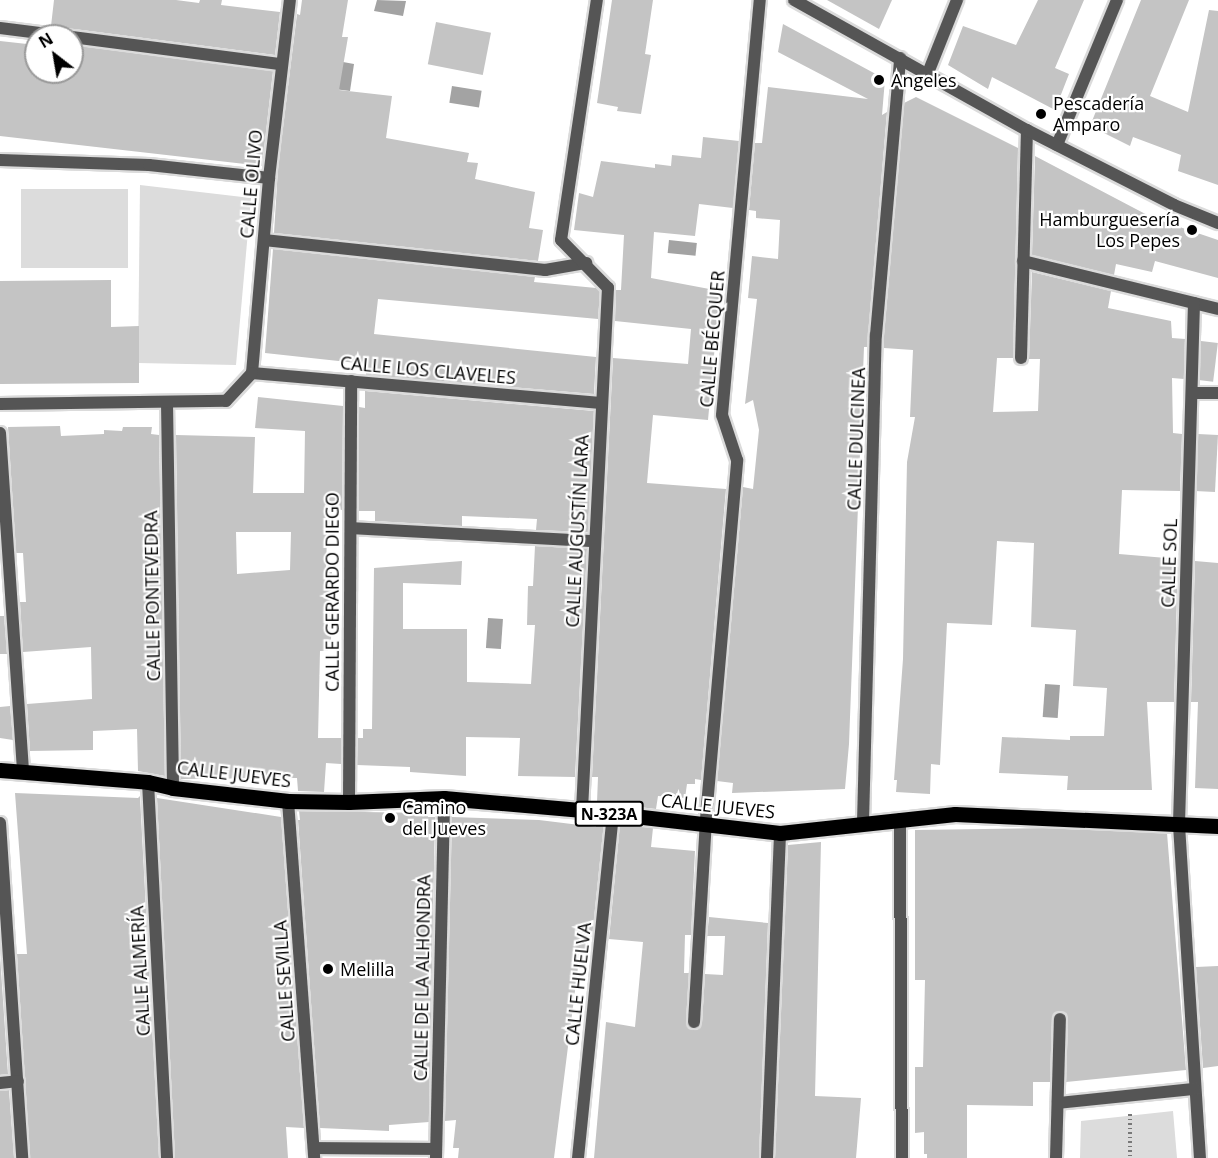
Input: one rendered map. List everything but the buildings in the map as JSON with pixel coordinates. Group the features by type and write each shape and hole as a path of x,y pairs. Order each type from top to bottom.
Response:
{"main road":[{"name":"CALLE JUEVES","path":"0,770 148,782 173,788 288,801 349,802 444,798 582,810 780,833 863,822 955,814 1218,826"}],"street":[{"name":"CALLE OLIVO","path":"252,373 269,178 290,0"},
{"name":"CALLE AUGUSTÍN LARA","path":"582,810 608,288 561,240 597,0"},
{"name":"CALLE BÉCQUER","path":"694,1022 705,823 737,460 722,415 760,0"},
{"path":"794,0 1027,130 1174,205 1218,223"},
{"path":"928,73 957,0"},
{"path":"1057,145 1117,0"},
{"path":"0,28 24,31"},
{"path":"84,39 281,64"},
{"name":"CALLE DULCINEA","path":"863,822 876,335 900,58"},
{"path":"1021,358 1027,130"},
{"path":"0,160 149,165 269,178"},
{"path":"264,240 544,270 586,263"},
{"path":"1023,261 1218,309"},
{"name":"CALLE SOL","path":"1194,303 1179,825 1200,1158"},
{"path":"0,404 226,401 252,373"},
{"name":"CALLE LOS CLAVELES","path":"252,373 601,403"},
{"name":"CALLE GERARDO DIEGO","path":"349,802 351,381"},
{"path":"1193,393 1218,393"},
{"name":"CALLE PONTEVEDRA","path":"167,403 173,788"},
{"path":"0,434 22,773"},
{"path":"351,528 594,541"},
{"name":"CALLE ALMERÍA","path":"148,782 167,1158"},
{"name":"CALLE DE LA ALHONDRA","path":"436,1153 444,798"},
{"name":"CALLE SEVILLA","path":"288,801 314,1153"},
{"name":"CALLE HUELVA","path":"578,1158 613,814"},
{"path":"900,819 902,1158"},
{"path":"0,823 5,964 18,1082 22,1158"},
{"path":"767,1158 780,833"},
{"path":"1056,1158 1060,1019"},
{"path":"0,1083 18,1082"},
{"path":"1058,1103 1194,1089"},
{"path":"314,1153 436,1153"}],"path":[{"path":"1130,1096 1130,1158"}],"shaded area":[{"path":"377,0 406,1 403,16 374,11"},
{"path":"343,62 354,64 350,91 334,89"},
{"path":"452,86 482,91 479,107 449,103"},
{"path":"140,185 251,198 236,365 138,363"},
{"path":"21,189 128,189 128,268 21,268"},
{"path":"669,240 697,243 695,256 668,253"},
{"path":"488,618 503,619 501,649 486,648"},
{"path":"1045,684 1060,685 1058,718 1043,717"},
{"path":"1173,1111 1177,1158 1080,1158 1081,1121"}],"place":[{"name":"Angeles","path":"879,80"},
{"name":"Pescadería Amparo","path":"1041,114"},
{"name":"Hamburguesería Los Pepes","path":"1192,230"},
{"name":"Camino del Jueves","path":"390,818"},
{"name":"Melilla","path":"328,969"}]}
